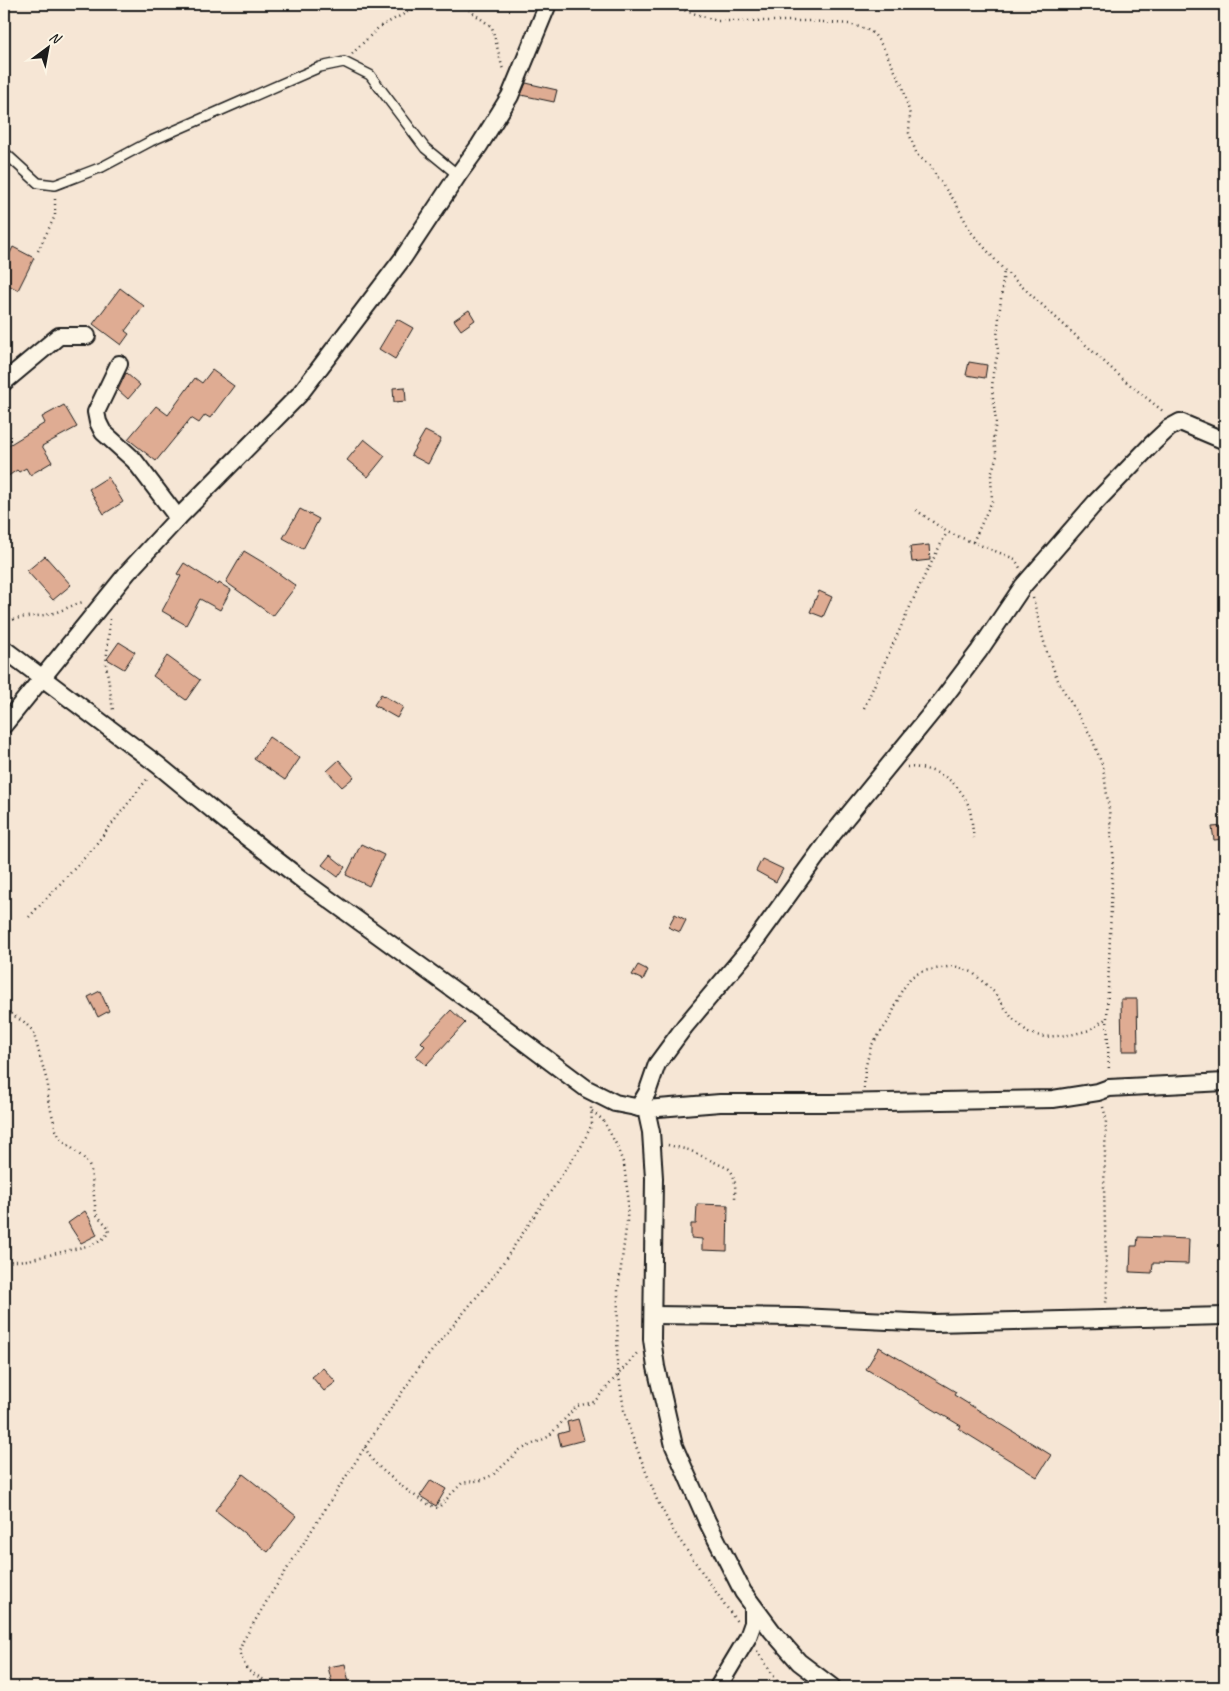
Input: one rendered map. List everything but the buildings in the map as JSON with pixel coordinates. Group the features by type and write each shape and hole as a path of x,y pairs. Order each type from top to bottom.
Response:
{"street":[{"path":"4,725 128,572 298,395 403,258 479,146 510,96 547,4"},
{"path":"4,382 59,336 87,336"},
{"path":"119,364 96,412 98,422 104,432 134,460 178,518"},
{"path":"832,1687 800,1662 753,1607 743,1592 707,1521 674,1446 656,1367 652,1339 654,1178 651,1132 642,1108 657,1064 684,1026 747,952 832,835 947,693 1025,583 1095,503 1169,428 1180,422 1225,441"},
{"path":"4,649 158,765 305,882 587,1089 615,1103 642,1108 720,1103 831,1103 1053,1098 1103,1090 1225,1082"},
{"path":"653,1315 934,1323 1225,1316"},
{"path":"718,1687 748,1637 753,1623 753,1607"}],"lane":[{"path":"4,152 38,183 55,185 102,167 151,141 320,67 344,62 370,75 425,148 458,175"}],"path":[{"path":"344,62 379,27 423,4"},
{"path":"461,4 492,27 503,70"},
{"path":"677,4 686,11 718,21 829,22 849,24 866,29 874,34 883,47 903,87 910,115 909,133 917,155 931,166 937,178 954,200 971,232 1004,270 1124,379 1158,408 1180,422"},
{"path":"38,251 55,216 55,185"},
{"path":"973,542 992,501 992,474 997,456 993,439 996,422 992,390 993,374 998,353 1004,270"},
{"path":"916,510 947,532 1015,559 1022,572 1046,650 1059,683 1091,736 1103,767 1113,853 1108,1018 1103,1090 1106,1118 1104,1189 1107,1295 1103,1319"},
{"path":"864,708 919,586 947,532"},
{"path":"4,624 12,618 51,614 73,604 110,595"},
{"path":"110,619 106,664 110,700 119,736"},
{"path":"29,917 89,853 158,765"},
{"path":"884,771 909,767 926,768 940,773 956,785 969,807 974,838"},
{"path":"861,1102 865,1069 871,1046 890,1019 901,992 911,977 923,971 954,966 972,972 994,992 1012,1018 1029,1033 1044,1037 1070,1035 1090,1030 1108,1018"},
{"path":"4,1007 6,1011 24,1022 33,1031 48,1084 48,1099 56,1130 60,1138 86,1161 91,1170 96,1214 107,1226 109,1232 104,1238 92,1245 28,1260 4,1262"},
{"path":"276,1687 247,1670 239,1652 243,1641 270,1594 422,1363 494,1276 582,1145 592,1124 592,1110 587,1089"},
{"path":"651,1132 668,1145 689,1150 729,1169 734,1174 735,1201"},
{"path":"365,1447 371,1458 387,1474 422,1501 438,1508 462,1483 481,1480 493,1475 520,1450 548,1437 577,1406 594,1402 619,1376 631,1358 652,1339"},
{"path":"748,1637 781,1687"}]}
